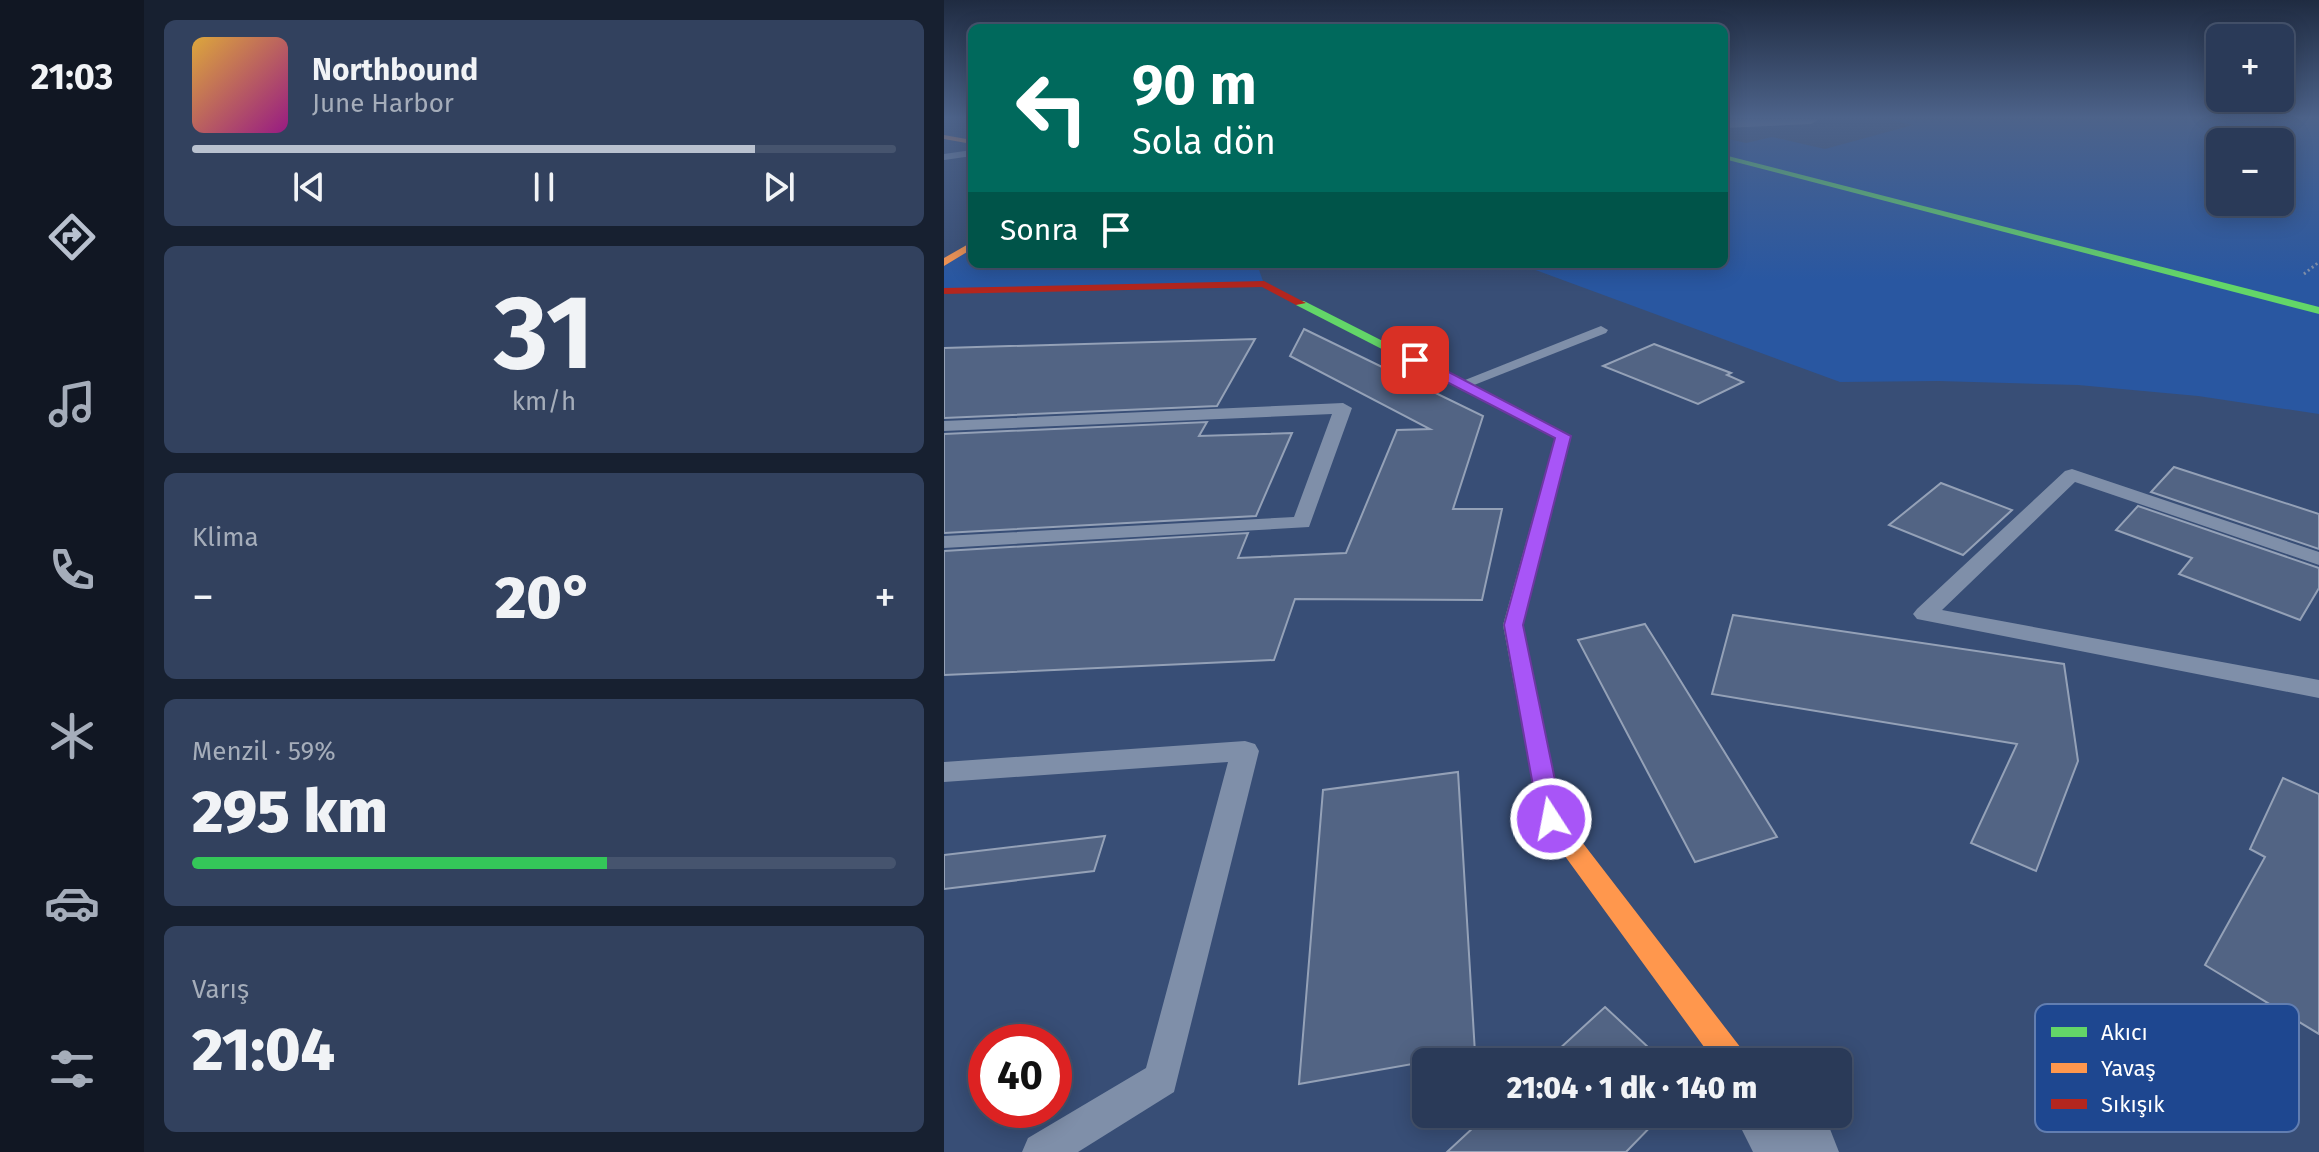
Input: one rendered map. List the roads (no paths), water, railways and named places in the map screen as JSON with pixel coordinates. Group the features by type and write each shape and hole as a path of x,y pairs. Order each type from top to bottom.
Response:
{"street":[{"path":"1785,173 2319,311"},
{"path":"944,291 1264,284 1563,436 1513,625 1551,819 1723,1048"},
{"path":"1782,1128 1800,1152"}],"lane":[{"path":"1463,384 1601,330"},
{"path":"944,426 1343,408 1302,523 944,542"},
{"path":"2319,559 2072,475 1925,614 2319,689"},
{"path":"944,772 1245,751 1161,1079 1042,1152"}]}
